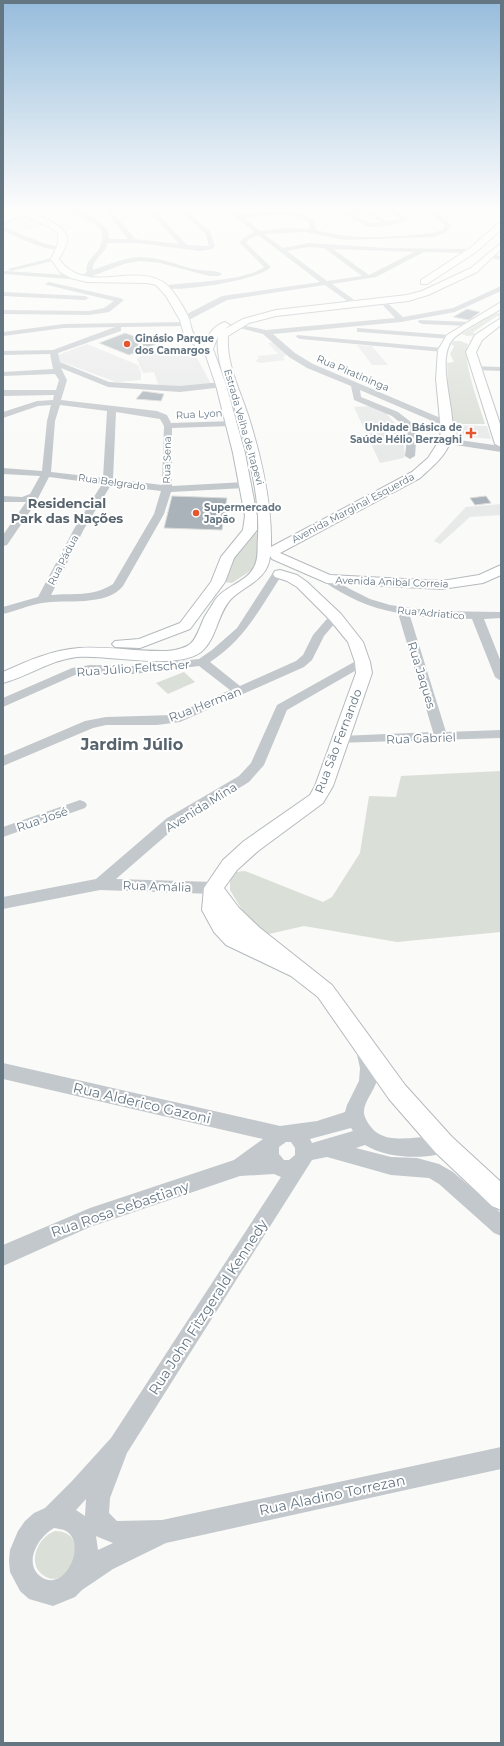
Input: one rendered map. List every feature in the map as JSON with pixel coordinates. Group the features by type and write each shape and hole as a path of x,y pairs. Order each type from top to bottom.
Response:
{"main road":[{"path":"168,291 186,324 188,334 209,354"},
{"path":"217,339 216,332 228,323 263,312 394,295 404,291"},
{"path":"209,354 209,342 217,339 246,321 276,313 408,298 429,291"},
{"path":"442,350 458,331 501,305"},
{"path":"490,312 501,312"},
{"path":"458,331 462,338 476,339 500,323"},
{"path":"186,324 217,339"},
{"name":"Estrada Velha de Itapevi","path":"3,678 32,664 52,657 70,654 87,652 159,655 179,654 192,651 198,647 218,607 225,598 236,588 253,577 261,568 266,538 266,515 260,479 226,364 217,339"},
{"path":"476,339 471,355 501,444"},
{"name":"Avenida Marginal Esquerda","path":"275,553 416,475 432,461 445,441 447,431 441,379 442,350"},
{"name":"Estrada Velha de Itapevi","path":"3,670 50,650 68,646 140,643 165,636 185,626 206,600 218,582 228,557 250,530 251,516 231,423 221,385 209,354"},
{"path":"236,588 278,575 284,568 266,538"},
{"name":"Rua Adriatico","path":"275,553 327,579"},
{"name":"Avenida Anibal Correia","path":"327,579 442,584 483,579 501,569"},
{"name":"Rua São Fernando","path":"214,890 230,865 251,846 317,799 324,786 364,673 363,662 354,640 336,615 295,579 278,575"},
{"path":"310,591 327,579"},
{"path":"185,626 174,638 177,644 182,645 196,643 204,636"},
{"path":"214,890 212,910 221,927 233,939 295,969 325,991 397,1092 444,1145 501,1198"}],"street":[{"path":"3,312 13,317 89,313 106,310 120,300 89,291"},
{"path":"3,334 64,326 186,324 225,298 267,291"},
{"path":"338,291 350,301"},
{"path":"436,323 455,310 494,291"},
{"path":"3,294 69,299 106,296"},
{"path":"383,301 401,320"},
{"path":"420,320 455,310"},
{"path":"276,313 256,323 265,332 326,328 401,320 420,320 436,323 458,331"},
{"path":"64,326 70,314"},
{"path":"3,353 54,352 125,326"},
{"path":"236,326 265,332 442,350"},
{"path":"326,328 458,331"},
{"name":"Rua Piratininga","path":"265,332 302,362 355,386 447,424"},
{"path":"3,543 35,496 46,474 51,421 63,380 57,368 54,352"},
{"path":"3,374 57,368 108,384 180,389 221,385"},
{"path":"475,368 501,369"},
{"path":"355,386 357,398 395,414 413,428 410,456"},
{"path":"3,392 60,392"},
{"name":"Rua Sena","path":"3,415 37,404 56,402 157,414 164,417 168,426 167,489 159,514 117,586 112,590 96,595 43,599 3,611"},
{"name":"Rua Pádua","path":"43,599 80,529 108,482 112,408"},
{"name":"Rua Lyon","path":"168,426 231,423"},
{"path":"445,441 501,449"},
{"name":"Rua Belgrado","path":"3,471 46,474 167,489 245,485"},
{"path":"14,501 35,496"},
{"path":"3,499 24,505 25,511"},
{"name":"Rua Júlio Feltscher","path":"3,703 72,672 90,669 148,669 202,662 216,653 241,630 278,575"},
{"name":"Rua Adriatico","path":"327,579 338,588 356,596 403,612 477,616 501,615"},
{"name":"Rua Jaques","path":"403,612 441,737"},
{"name":"Rua Herman","path":"3,761 90,724 106,721 157,722 175,718 239,691 300,664 308,657 319,635 336,615"},
{"path":"477,616 501,677"},
{"path":"202,662 239,691"},
{"name":"Avenida Mina","path":"3,903 100,884 172,822 244,779 257,764 282,708 363,662"},
{"name":"Rua Gabriel","path":"340,740 501,734"},
{"name":"Rua José","path":"3,832 80,805"},
{"name":"Rua Amália","path":"100,884 214,890"},
{"path":"362,1041 370,1073 366,1086 357,1100 355,1118 366,1136 376,1143 390,1147 411,1148 444,1145"},
{"name":"Rua Alderico Gazoni","path":"3,1071 280,1138"},
{"name":"Rua Rosa Sebastiany","path":"240,1167 280,1138 355,1118"},
{"path":"301,1160 303,1143 280,1138 269,1158 275,1165 284,1168 327,1148 366,1136"},
{"path":"327,1148 391,1166 417,1167 432,1170 446,1178 501,1226"},
{"name":"Rua John Fitzgerald Kennedy","path":"119,1446 301,1160"},
{"name":"Rua Rosa Sebastiany","path":"3,1256 36,1239 240,1167 275,1165"},
{"path":"53,1516 119,1446"},
{"path":"73,1583 81,1573 86,1561 87,1548 85,1536 89,1522 119,1446"},
{"name":"Rua Aladino Torrezan","path":"162,1532 501,1458"},
{"path":"53,1516 63,1516 89,1522 117,1533 162,1532 104,1560 63,1590 53,1593 42,1592 32,1586 25,1577 22,1565 22,1552 26,1539 33,1528 43,1520 53,1516"}],"shaded area":[{"path":"495,313 501,313 501,317 497,316 473,332 475,335 467,336 462,334"},
{"path":"454,341 460,341 468,344 467,360 469,371 485,424 450,424 447,363 454,362 450,354 454,346 451,344"},
{"path":"275,342 287,353 283,358 285,360 260,363 255,361 259,358 257,356 278,354 268,343"},
{"path":"87,344 138,365 141,373 141,380 116,382 59,361 58,355"},
{"path":"357,345 372,346 388,365 372,365"},
{"path":"190,347 193,355 196,356 211,384 188,387 159,386 154,372 143,373 137,359 144,354"},
{"path":"373,406 385,412 399,428 403,440 404,458 380,463 354,407"},
{"name":"Unidade Básica de Saúde Hélio Berzaghi","path":"450,425 487,426 491,439 452,435"},
{"path":"501,504 501,515 470,517 440,544 434,541 466,507"},
{"path":"252,532 261,534 258,566 232,583 225,582 232,561"},
{"path":"184,672 195,682 168,694 156,683"},
{"path":"501,771 501,932 397,942 304,926 269,934 250,923 230,890 230,880 236,872 245,871 323,902 332,897 360,853 369,796 396,797 401,776"},
{"path":"55,1531 67,1534 73,1540 75,1549 74,1559 70,1568 63,1575 55,1579 46,1577 40,1572 36,1566 35,1559 36,1552 43,1539"}],"building":[{"path":"467,309 480,312 469,320 453,317"},
{"name":"Ginásio Parque dos Camargos","path":"125,333 156,344 129,355 99,343"},
{"path":"143,391 164,394 161,401 136,399"},
{"name":"Supermercado Japão","path":"172,496 227,498 222,530 164,528"},
{"path":"486,496 491,503 475,505 470,498"}],"place":[{"name":"Ginásio Parque dos Camargos","path":"127,344"},
{"name":"Unidade Básica de Saúde Hélio Berzaghi","path":"471,433"},
{"name":"Supermercado Japão","path":"196,513"}],"district":[{"name":"Residencial Park das Nações","path":"67,510"},
{"name":"Jardim Júlio","path":"132,744"}]}
